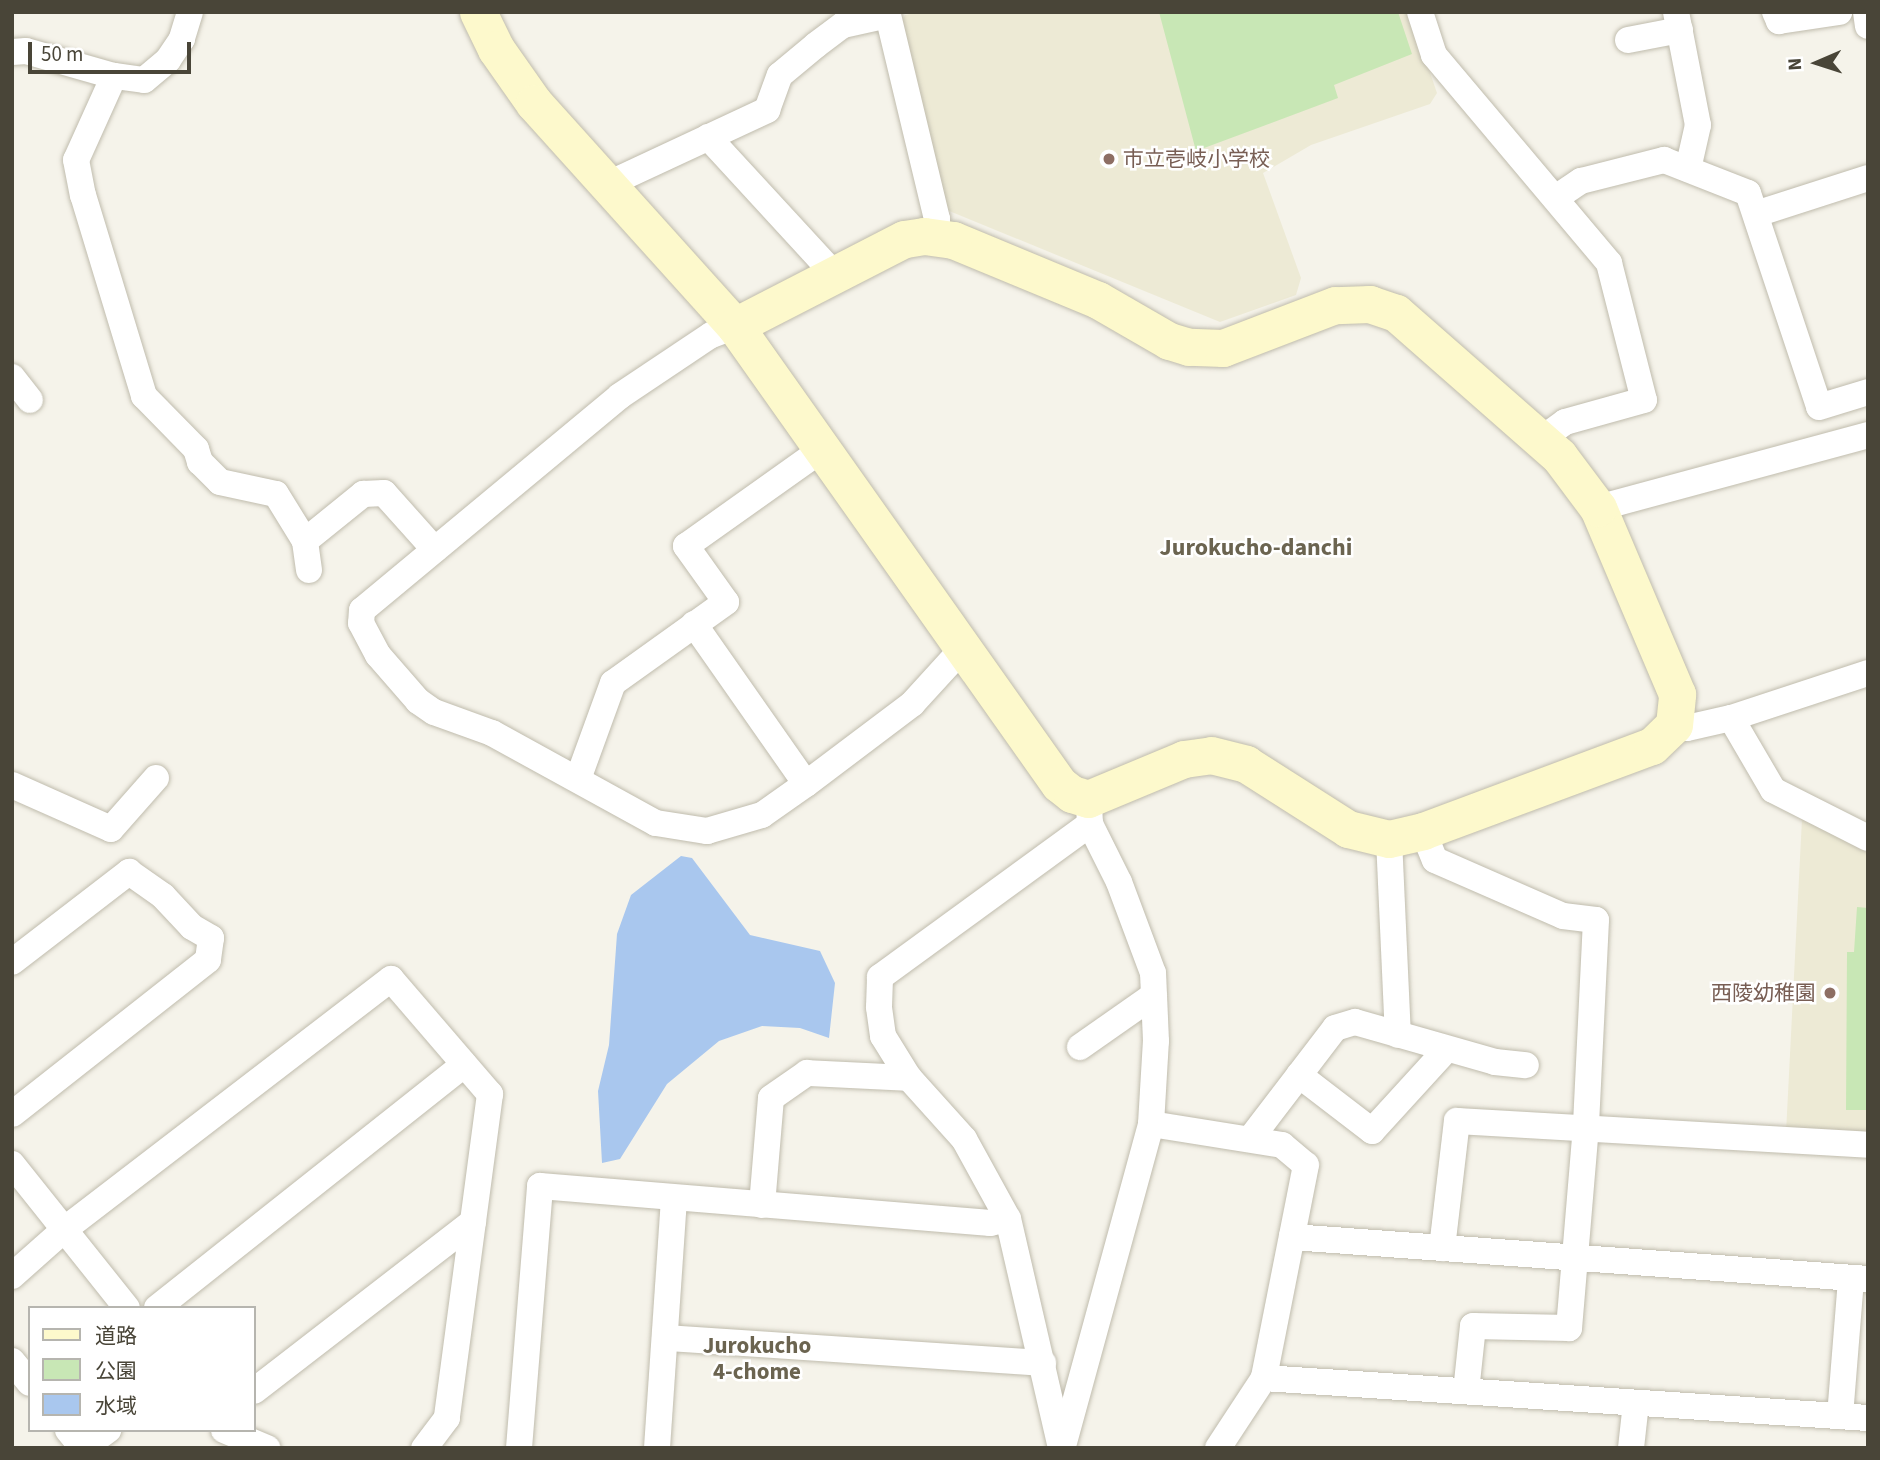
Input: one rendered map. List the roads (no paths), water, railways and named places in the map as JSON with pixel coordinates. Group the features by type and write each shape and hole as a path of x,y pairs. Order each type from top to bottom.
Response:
{"street":[{"path":"12,52 26,51 114,76 144,80 168,60 182,39 190,12"},
{"path":"478,12 514,77 735,326 824,448 1059,784 1089,811 1119,882 1153,974 1151,1124 1061,1448"},
{"path":"1420,12 1434,55 1557,197 1609,263 1644,400 1565,422 1540,440"},
{"path":"1775,12 1780,21 1839,12"},
{"path":"1866,12 1868,26"},
{"path":"611,187 617,180 767,110 780,75 843,25 888,15 937,219 934,237"},
{"path":"1628,40 1678,21 1698,125 1688,169"},
{"path":"114,76 76,160 144,396 196,449 200,463 220,482 276,494 306,541 309,569"},
{"path":"708,137 834,274"},
{"path":"1557,197 1581,181 1664,160 1748,193 1819,407 1868,393"},
{"path":"1756,214 1868,178"},
{"path":"964,647 912,704 806,784 762,815 708,831 656,823 492,733 434,712 378,655 360,623 362,610 620,396 711,335 735,326 904,239 934,237 953,240 1098,300 1169,341 1189,347 1223,348 1335,305 1370,304 1396,313 1559,456 1598,508 1677,694 1674,725 1652,746 1406,835 1348,829 1246,764 1211,755 1184,759 1089,811 880,977 883,1036 909,1077 964,1139 1008,1219 1061,1448"},
{"path":"12,377 30,400"},
{"path":"1598,508 1868,435"},
{"path":"578,779 613,683 726,602 686,546 824,448"},
{"path":"306,541 363,494 384,494 435,550"},
{"path":"694,624 806,784"},
{"path":"1674,725 1687,728 1731,718 1868,673"},
{"path":"1731,718 1773,790 1868,838"},
{"path":"16,791 111,830 156,778"},
{"path":"1398,1035 1406,835"},
{"path":"1406,835 1435,860 1563,916 1596,920 1586,1126 1569,1328 1473,1326 1466,1391"},
{"path":"12,962 129,872 163,897 192,927 211,938 208,960 12,1114"},
{"path":"12,1276 65,1229 391,979 490,1094 447,1418 424,1448"},
{"path":"1080,1047 1154,995"},
{"path":"1251,1138 1335,1028 1355,1022 1447,1049 1526,1065"},
{"path":"1299,1075 1372,1131 1447,1049"},
{"path":"159,1306 464,1065"},
{"path":"762,1205 771,1098 807,1073 909,1077"},
{"path":"1442,1248 1457,1121 1586,1126 1868,1146"},
{"path":"1151,1124 1282,1145 1306,1165 1264,1378 1218,1448"},
{"path":"12,1164 125,1306"},
{"path":"528,1448 519,1447 540,1186 990,1223 1008,1219"},
{"path":"657,1448 667,1338 674,1199"},
{"path":"256,1389 473,1222"},
{"path":"1292,1237 1859,1279 1840,1416"},
{"path":"667,1338 1042,1363"},
{"path":"12,1362 28,1381"},
{"path":"1264,1378 1868,1418"},
{"path":"1631,1448 1636,1403"},
{"path":"70,1432 76,1440 93,1441 105,1432"},
{"path":"228,1432 261,1447"}],"water":[{"path":"681,856 692,858 750,935 820,951 835,983 829,1038 800,1028 762,1026 719,1041 667,1084 620,1159 602,1163 598,1091 609,1045 617,934 631,895"}],"place":[{"name":"市立壱岐小学校","path":"1109,159"},
{"name":"西陵幼稚園","path":"1830,993"}],"district":[{"name":"Jurokucho-danchi","path":"1256,548"},
{"name":"Jurokucho 4-chome","path":"757,1359"}]}
